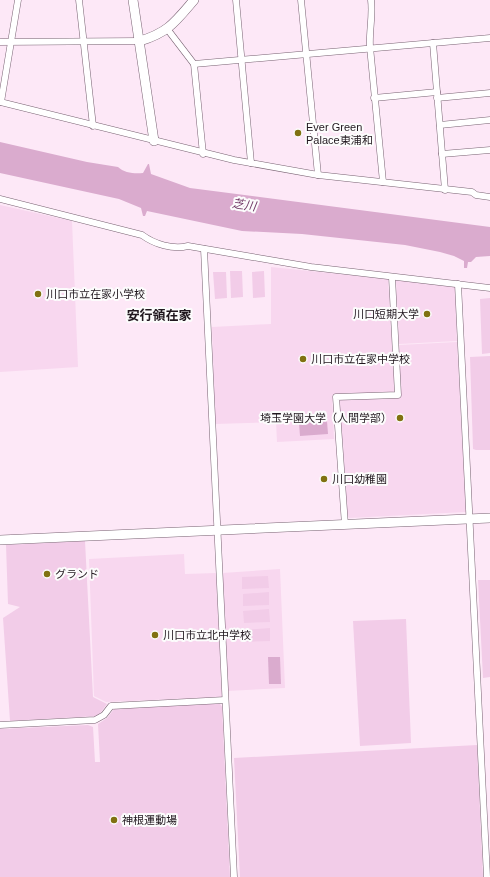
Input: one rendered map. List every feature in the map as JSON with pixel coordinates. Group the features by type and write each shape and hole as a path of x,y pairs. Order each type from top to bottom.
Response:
{"street":[{"path":"18,0 1,102 203,154 318,175 472,192 476,195 490,197"},
{"path":"79,0 93,126"},
{"path":"133,0 154,142"},
{"path":"0,42 140,41 168,30 194,0"},
{"path":"236,0 251,163"},
{"path":"301,0 318,175"},
{"path":"371,0 373,17 369,31 370,48 382,182"},
{"path":"168,30 194,64 203,154"},
{"path":"194,64 490,38"},
{"path":"433,43 445,190"},
{"path":"374,98 490,93"},
{"path":"440,125 490,120"},
{"path":"442,154 490,150"},
{"path":"0,199 142,235 151,242 180,248 188,246 295,265 490,288"},
{"path":"204,249 216,531 234,877"},
{"path":"345,525 336,397 398,395 392,277"},
{"path":"458,284 487,877"},
{"path":"0,540 490,518"},
{"path":"0,725 95,720 104,715 110,706 225,700"}],"shaded area":[{"name":"川口市立在家小学校","path":"0,205 72,221 78,367 0,372"},
{"name":"川口市立在家中学校","path":"271,267 388,279 395,391 332,395 334,439 277,442 276,422 215,424 212,327 271,324"},
{"path":"230,271 242,271 243,297 231,298"},
{"path":"264,271 265,297 253,298 252,272"},
{"path":"213,272 226,272 227,298 215,299"},
{"name":"川口短期大学","path":"396,280 455,287 457,341 399,344"},
{"path":"490,298 490,353 482,354 480,299"},
{"name":"埼玉学園大学（人間学部）","path":"457,342 466,512 349,518 347,516 343,441 340,436 339,400 401,398 399,345"},
{"path":"490,356 490,450 476,450 473,449 470,357"},
{"path":"85,541 93,697 107,704 98,716 10,721 3,618 20,607 8,604 6,545"},
{"name":"川口市立北中学校","path":"184,554 185,574 216,573 222,697 106,702 94,696 89,559"},
{"name":"川口市立北中学校","path":"280,569 285,688 227,691 222,573"},
{"path":"268,576 269,588 242,589 242,577"},
{"path":"478,580 490,580 490,677 483,678"},
{"path":"269,592 269,605 243,606 243,594"},
{"path":"269,609 270,622 244,623 243,611"},
{"path":"406,619 411,743 360,746 353,621"},
{"path":"270,628 270,641 244,642 244,630"},
{"name":"神根運動場","path":"218,701 222,707 230,877 0,877 0,729 88,725 93,727 95,762 100,762 98,724 107,718 115,708"},
{"path":"477,745 483,877 240,877 234,758"}],"water":[{"name":"芝川","path":"0,142 87,162 118,167 123,171 130,173 143,173 149,164 151,174 190,188 490,227 490,256 476,257 471,262 468,262 467,268 464,268 464,261 454,256 405,245 302,234 242,231 147,211 145,216 143,216 141,208 119,199 0,173"},
{"path":"327,421 328,434 300,436 299,423"},
{"path":"268,657 280,657 281,684 269,684"}],"place":[{"name":"Ever Green Palace東浦和","path":"298,133"},
{"name":"川口市立在家小学校","path":"38,294"},
{"name":"川口短期大学","path":"427,314"},
{"name":"川口市立在家中学校","path":"303,359"},
{"name":"埼玉学園大学（人間学部）","path":"400,418"},
{"name":"川口幼稚園","path":"324,479"},
{"name":"グランド","path":"47,574"},
{"name":"川口市立北中学校","path":"155,635"},
{"name":"神根運動場","path":"114,820"}],"district":[{"name":"安行領在家","path":"159,315"}]}
